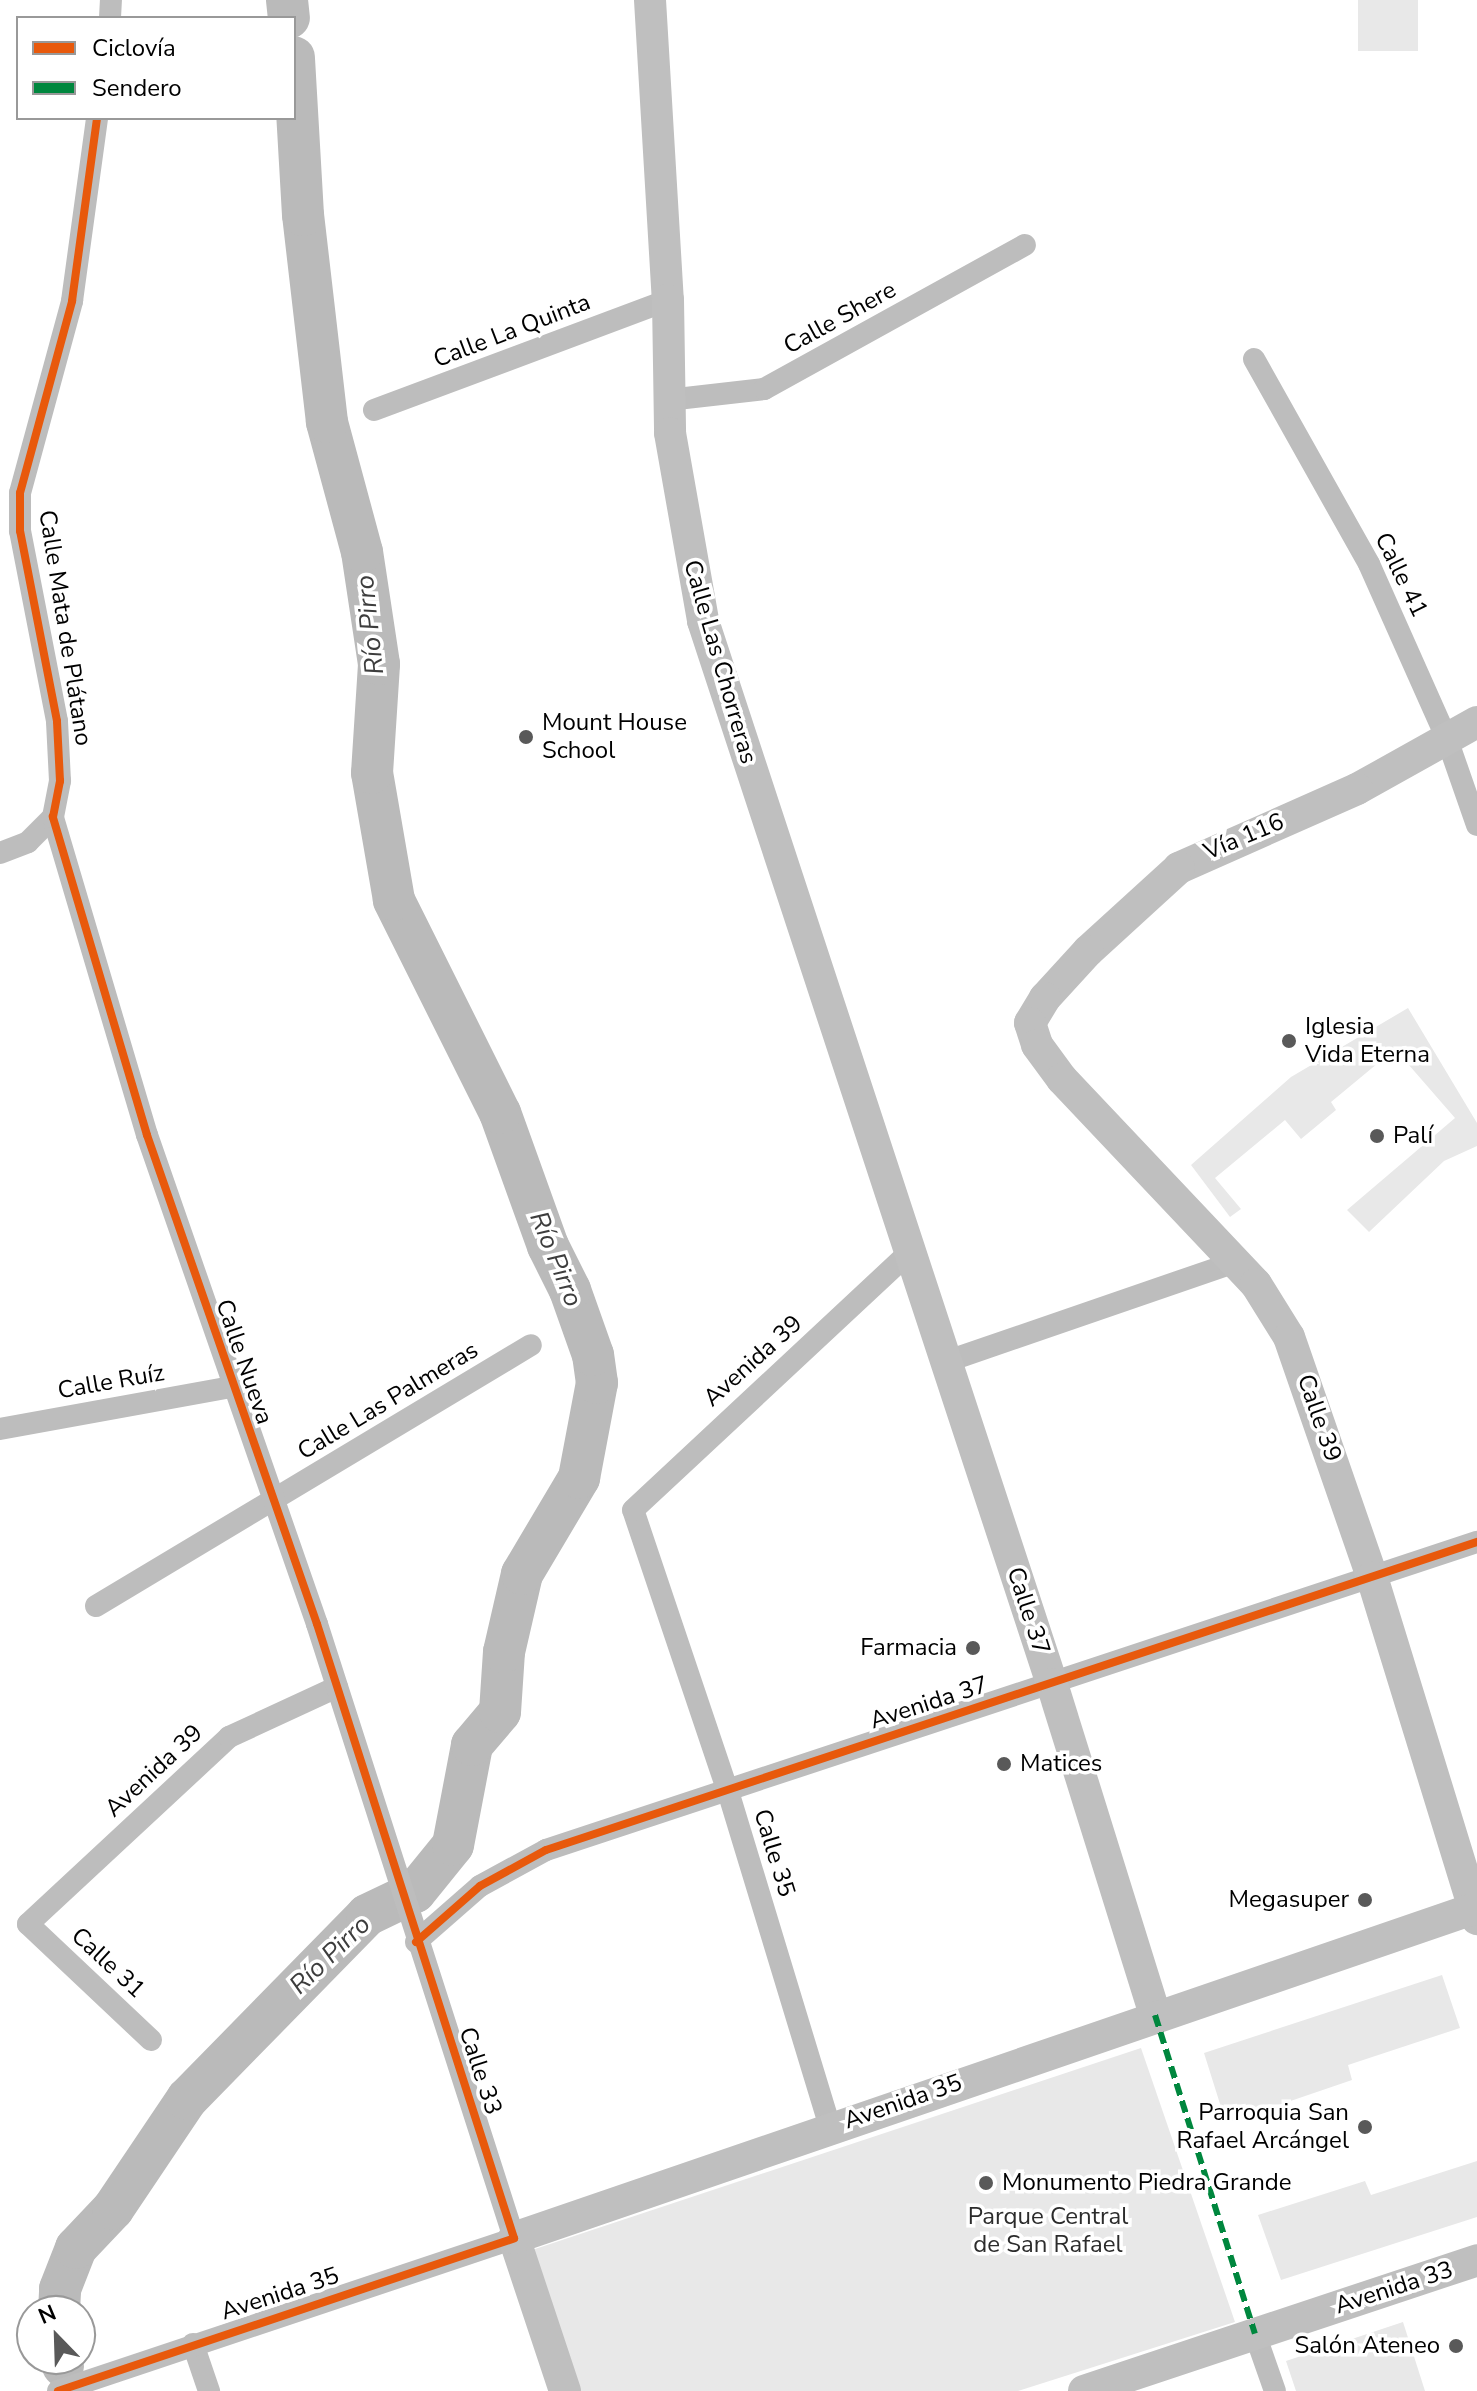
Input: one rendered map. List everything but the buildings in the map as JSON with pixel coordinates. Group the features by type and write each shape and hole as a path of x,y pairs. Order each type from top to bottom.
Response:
{"main road":[{"name":"Calle Las Chorreras","path":"650,0 668,300 668,400 678,500 703,621 908,1254"},
{"name":"Vía 116","path":"1045,998 1130,908 1188,862 1357,789 1477,722"},
{"name":"Calle 39","path":"1045,998 1030,1023 1037,1045 1062,1079 1235,1262 1272,1306 1289,1337 1372,1577 1476,1912"},
{"name":"Calle 37","path":"908,1254 1052,1684 1155,2015"},
{"name":"Avenida 35","path":"514,2238 1155,2015 1476,1912"},
{"name":"Calle 33","path":"514,2238 565,2391"},
{"name":"Avenida 33","path":"1084,2391 1477,2260"}],"street":[{"name":"Calle Mata de Plátano","path":"53,817 60,781 57,721 20,531 20,493 72,301 97,120"},
{"name":"Calle Shere","path":"668,400 764,389 1025,245"},
{"name":"Calle La Quinta","path":"374,410 668,300"},
{"name":"Calle 41","path":"1254,359 1369,564 1447,739 1477,825"},
{"path":"0,853 28,842 53,817"},
{"name":"Calle Nueva","path":"53,817 147,1135 231,1387 337,1687 407,1917"},
{"name":"Avenida 39","path":"634,1505 908,1254"},
{"path":"945,1362 1235,1262"},
{"name":"Calle Las Palmeras","path":"96,1606 273,1503 531,1345"},
{"name":"Calle Ruíz","path":"0,1429 231,1387"},
{"name":"Calle 35","path":"634,1505 633,1515 727,1789 830,2127"},
{"name":"Avenida 37","path":"416,1942 480,1886 516,1863 727,1789 1477,1542"},
{"name":"Avenida 39","path":"28,1924 229,1737 337,1687"},
{"name":"Calle 33","path":"407,1917 514,2238"},
{"name":"Calle 31","path":"28,1924 151,2040"},
{"name":"Avenida 35","path":"58,2391 514,2238"},
{"path":"1255,2334 1275,2391"},
{"path":"193,2344 209,2391"}],"green space":[{"path":"1358,0 1418,0 1418,51 1358,51"},
{"path":"1408,1008 1477,1123 1477,1146 1444,1161 1369,1232 1347,1210 1455,1118 1395,1049 1331,1102 1336,1110 1301,1139 1285,1120 1215,1178 1241,1209 1230,1217 1191,1165 1291,1077"},
{"path":"1442,1975 1460,2028 1348,2065 1352,2080 1226,2123 1204,2053"},
{"name":"Parque Central de San Rafael","path":"1141,2048 1235,2322 1018,2391 579,2391 532,2250"},
{"path":"1477,2161 1477,2217 1281,2280 1258,2215 1365,2181 1371,2195"},
{"path":"1403,2322 1425,2391 1296,2391 1286,2361"}],"waterway":[{"name":"Río Pirro","path":"287,0 289,16"},
{"name":"Río Pirro","path":"60,2295 76,2248 113,2209 187,2099 367,1915 415,1892 453,1845 472,1745 500,1712 504,1652 522,1574 579,1478 597,1383 593,1355 570,1290 548,1246 500,1113 394,900 372,773 379,664 362,552 327,422 303,215 296,92"}],"marked path":[{"path":"1155,2015 1255,2334"}],"cycle path":[{"path":"58,2391 514,2238 317,1624 147,1135 53,817 60,781 57,721 20,531 20,493 72,301 97,120"},
{"path":"416,1942 480,1886 546,1850 1477,1542"}],"place":[{"name":"Mount House School","path":"526,737"},
{"name":"Iglesia Vida Eterna","path":"1289,1041"},
{"name":"Palí","path":"1377,1136"},
{"name":"Farmacia","path":"973,1648"},
{"name":"Matices","path":"1004,1764"},
{"name":"Megasuper","path":"1365,1900"},
{"name":"Parroquia San Rafael Arcángel","path":"1365,2127"},
{"name":"Monumento Piedra Grande","path":"986,2183"},
{"name":"Salón Ateneo","path":"1456,2346"}]}
